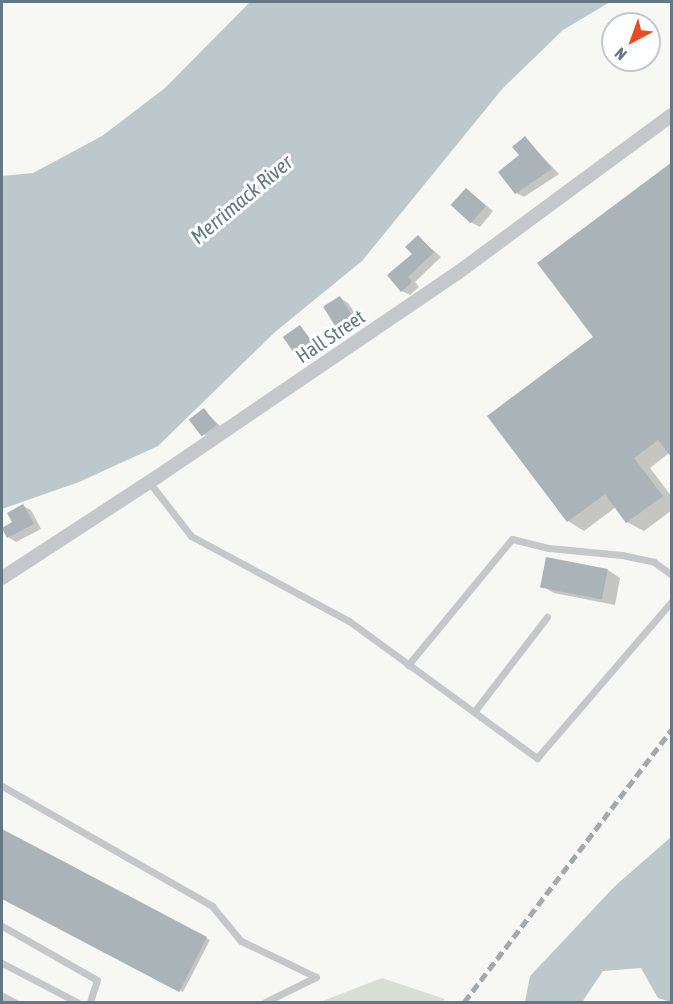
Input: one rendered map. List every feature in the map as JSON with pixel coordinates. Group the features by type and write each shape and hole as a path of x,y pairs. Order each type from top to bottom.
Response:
{"street":[{"name":"Hall Street","path":"2,578 149,482 456,274 672,115"}],"lane":[{"path":"149,482 191,536 349,621 537,758 672,601"},
{"path":"408,664 512,539 549,548 622,555 654,562 672,575"},
{"path":"474,712 547,617"},
{"path":"2,786 212,906 242,941 316,977 265,1002"},
{"path":"2,926 97,981 90,1002"},
{"path":"2,963 77,1002"}],"shaded area":[{"path":"382,978 445,999 442,1002 320,1002"}],"water":[{"name":"Merrimack River","path":"250,2 610,2 563,30 503,88 362,261 275,332 158,446 79,482 2,509 2,176 33,173 102,136 165,88"},
{"path":"671,837 671,1002 658,998 641,968 603,971 582,1002 525,1002 530,976 615,886"}],"building":[{"path":"525,136 552,169 515,194 498,172 519,155 512,147"},
{"path":"672,162 672,458 658,440 634,458 663,496 626,523 605,494 567,522 487,416 593,337 537,263"},
{"path":"466,188 486,206 471,223 451,205"},
{"path":"418,235 434,252 408,277 412,282 401,292 387,275 412,254 405,247"},
{"path":"340,296 354,318 337,329 323,307"},
{"path":"300,325 316,348 299,360 283,337"},
{"path":"204,408 217,425 201,436 189,419"},
{"path":"23,504 34,524 7,538 2,528 12,522 7,513"},
{"path":"546,557 608,569 602,599 540,587"},
{"path":"2,829 207,937 179,992 2,899"}],"railway":[{"path":"464,1002 672,729"}]}
